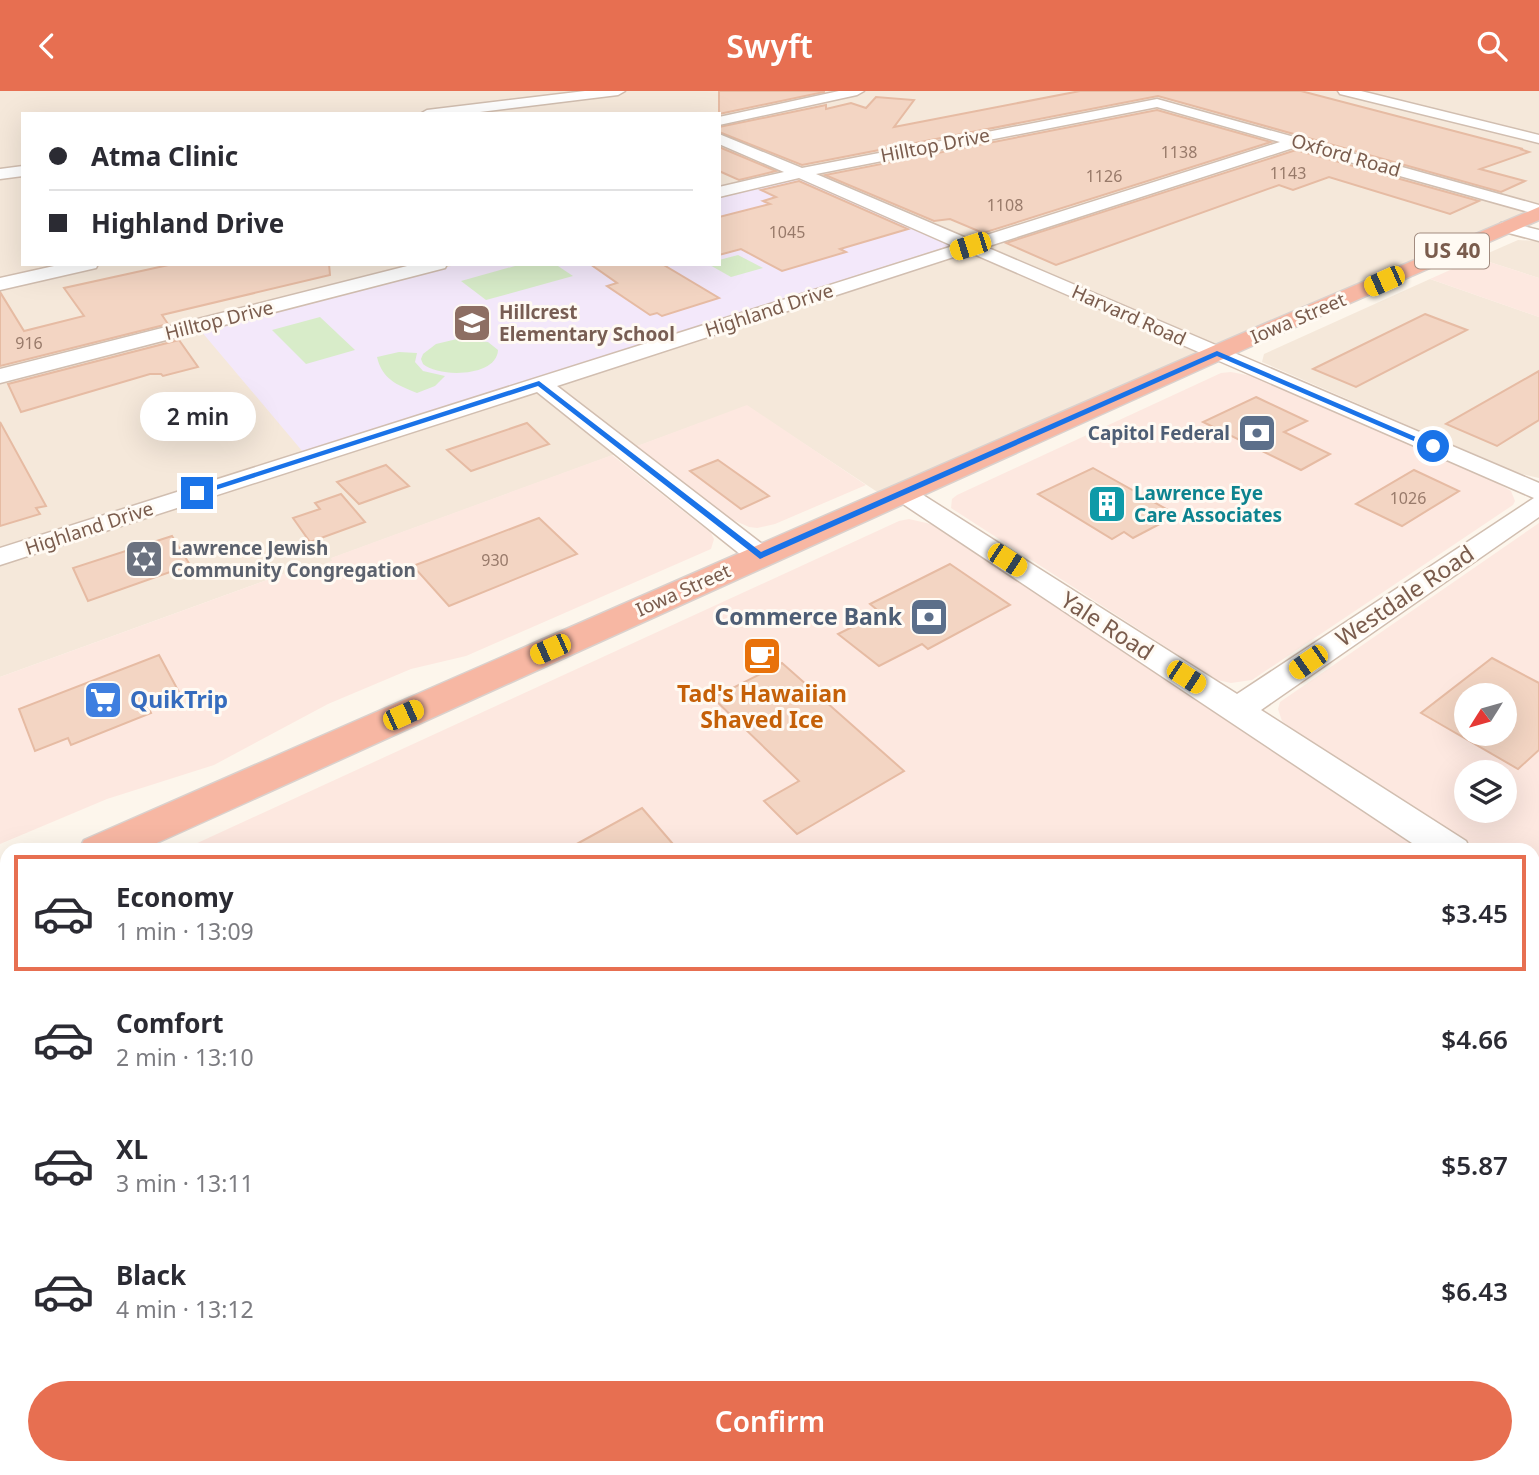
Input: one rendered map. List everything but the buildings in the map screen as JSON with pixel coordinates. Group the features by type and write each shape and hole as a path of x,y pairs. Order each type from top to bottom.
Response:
{"highway":[{"name":"Iowa Street","path":"116,843 1539,211"}],"street":[{"path":"444,112 618,91"},
{"path":"721,121 857,91"},
{"path":"1345,91 1539,139"},
{"name":"Oxford Road","path":"1152,103 1172,105 1539,211"},
{"name":"Hilltop Drive","path":"721,192 800,173 1152,103"},
{"name":"Harvard Road","path":"721,139 1539,492"},
{"name":"Highland Drive","path":"0,557 1298,141"},
{"path":"0,174 21,171"},
{"path":"1507,227 1539,236"},
{"path":"0,284 80,266"},
{"name":"Hilltop Drive","path":"0,376 430,266"},
{"path":"539,383 760,556"},
{"name":"Yale Road","path":"903,493 1441,843"},
{"name":"Westdale Road","path":"1237,710 1539,505"}],"shaded area":[{"path":"0,91 1539,91 1539,213 888,499 747,406 332,558 333,561 314,568 311,564 0,677"},
{"name":"Hillcrest Elementary School","path":"790,180 807,181 946,242 948,246 303,452 201,331 451,266 721,266 721,197"},
{"path":"1518,240 1539,241 1539,278 1477,258"},
{"path":"1477,258 1539,278 1539,317 1430,279"},
{"path":"1430,279 1539,317 1539,478 1518,473 1262,362 1264,354"},
{"path":"1221,373 1252,376 1495,482 1511,491 1515,501 1513,505 1252,680 1231,683 1217,680 951,508 952,499 957,495"},
{"path":"747,405 866,485 775,524 749,527 731,519 637,446"},
{"path":"612,455 711,533 714,539 711,549 466,656 411,669 328,704 214,765 107,799 0,843 0,677 311,564 314,568 332,561 331,558"},
{"path":"909,519 935,525 1414,843 197,843 899,521"},
{"path":"1539,523 1539,843 1470,843 1282,721 1278,709 1280,702"}],"green space":[{"path":"738,255 763,268 731,277 712,266 721,266 721,259"},
{"path":"515,266 558,266 573,276 486,300 461,281"},
{"path":"320,317 355,350 306,364 272,330"},
{"path":"457,339 488,342 498,350 495,359 478,370 453,373 431,369 423,364 423,354 436,344"},
{"path":"399,352 417,353 415,362 423,371 445,376 435,386 417,393 397,384 383,371 377,357"}],"place":[{"name":"Hillcrest Elementary School","path":"472,323"},
{"name":"Capitol Federal","path":"1257,433"},
{"name":"Lawrence Eye Care Associates","path":"1107,504"},
{"name":"Lawrence Jewish Community Congregation","path":"144,559"},
{"name":"Commerce Bank","path":"929,617"},
{"name":"Tad's Hawaiian Shaved Ice","path":"762,656"},
{"name":"QuikTrip","path":"103,700"}],"route":[{"path":"197,493 539,383 760,556 1217,353 1433,446"}]}
